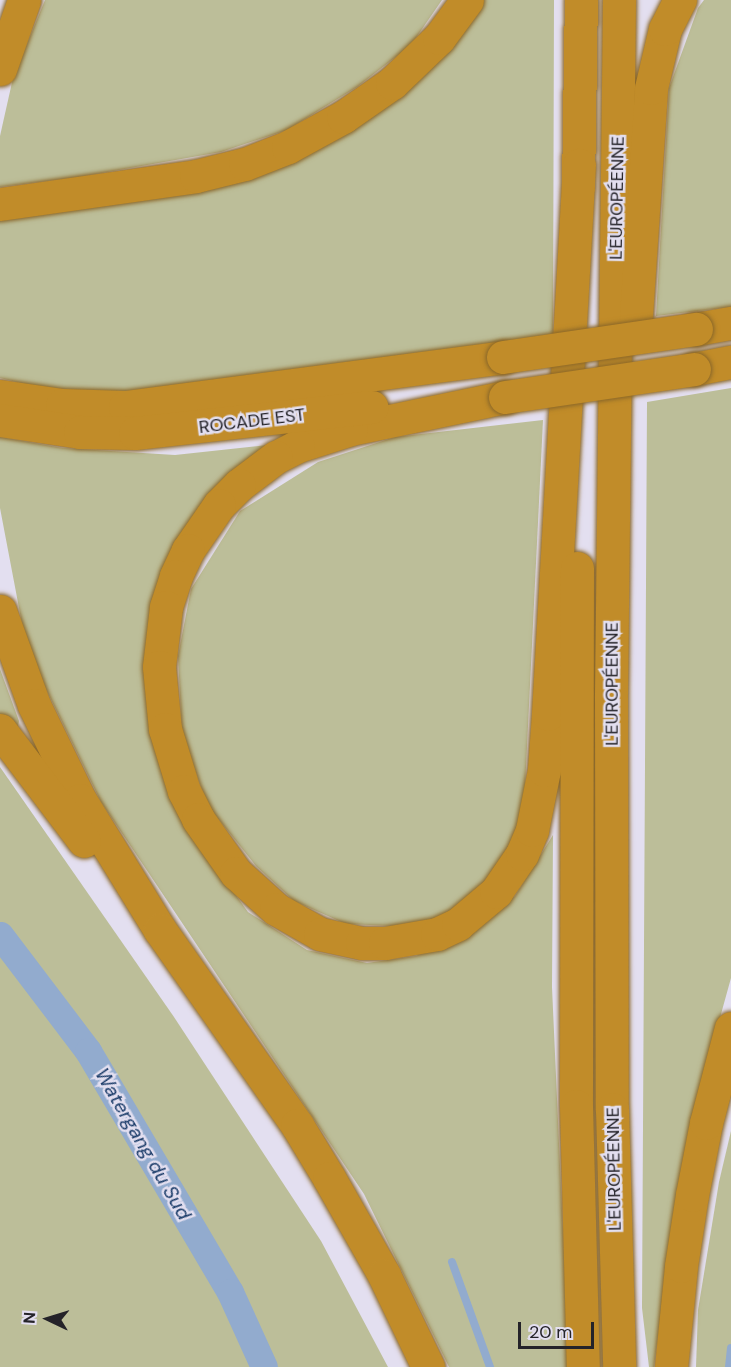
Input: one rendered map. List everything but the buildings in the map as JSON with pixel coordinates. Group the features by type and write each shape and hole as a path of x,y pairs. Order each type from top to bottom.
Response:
{"highway":[{"path":"0,69 24,0"},
{"path":"14,202 196,176 245,164 288,147 343,117 392,83 439,38 467,0"},
{"name":"L'EUROPÉENNE","path":"581,0 575,921 576,1118 583,1367"},
{"name":"L'EUROPÉENNE","path":"619,0 611,698 612,1098 619,1367"},
{"path":"611,698 628,458 646,123 656,58 665,29 680,0"},
{"path":"579,165 546,736 540,801 532,830 522,854 503,883 478,909 458,924 428,936 386,944 362,944 320,934 276,909 236,873 198,819 184,791 165,729 160,676 166,608 176,576 188,550 219,505 239,485 276,457 298,446 351,429 505,397 694,369 731,362"},
{"path":"11,410 157,405 731,323"},
{"name":"ROCADE EST","path":"11,410 92,432 167,431 336,410 505,397"},
{"path":"0,612 34,705 80,800 160,930 265,1081"},
{"path":"0,730 297,1125 358,1226 428,1367"},
{"path":"671,1367 681,1266 692,1195 706,1123 731,1028"}],"green space":[{"path":"45,0 442,0 411,45 357,87 287,130 221,152 79,177 0,187 0,136 13,78"},
{"path":"481,0 554,0 553,338 124,396 54,391 0,378 0,218 247,179"},
{"path":"704,0 731,0 731,307 656,316 669,88 698,8"},
{"path":"731,388 731,978 690,1126 667,1265 654,1367 649,1367 642,1308 647,402"},
{"path":"543,420 525,787 518,841 477,893 439,918 393,926 346,924 294,901 256,866 208,806 182,734 178,656 191,589 240,511 318,462 395,437"},
{"path":"0,437 63,448 175,455 277,444 151,620 195,839 248,912 307,950 367,963 416,956 467,933 515,896 553,835 552,987 569,1367 449,1367 364,1194 101,802 27,650 0,508"},
{"path":"0,669 19,721 16,736 0,718"},
{"path":"0,767 174,1017 321,1241 388,1367 0,1367"},
{"path":"731,1131 731,1367 696,1367 698,1310 719,1182"}],"waterway":[{"name":"Watergang du Sud","path":"0,935 88,1051 230,1292 264,1367"},
{"path":"452,1262 490,1367"},
{"path":"729,1367 731,1348"}]}
